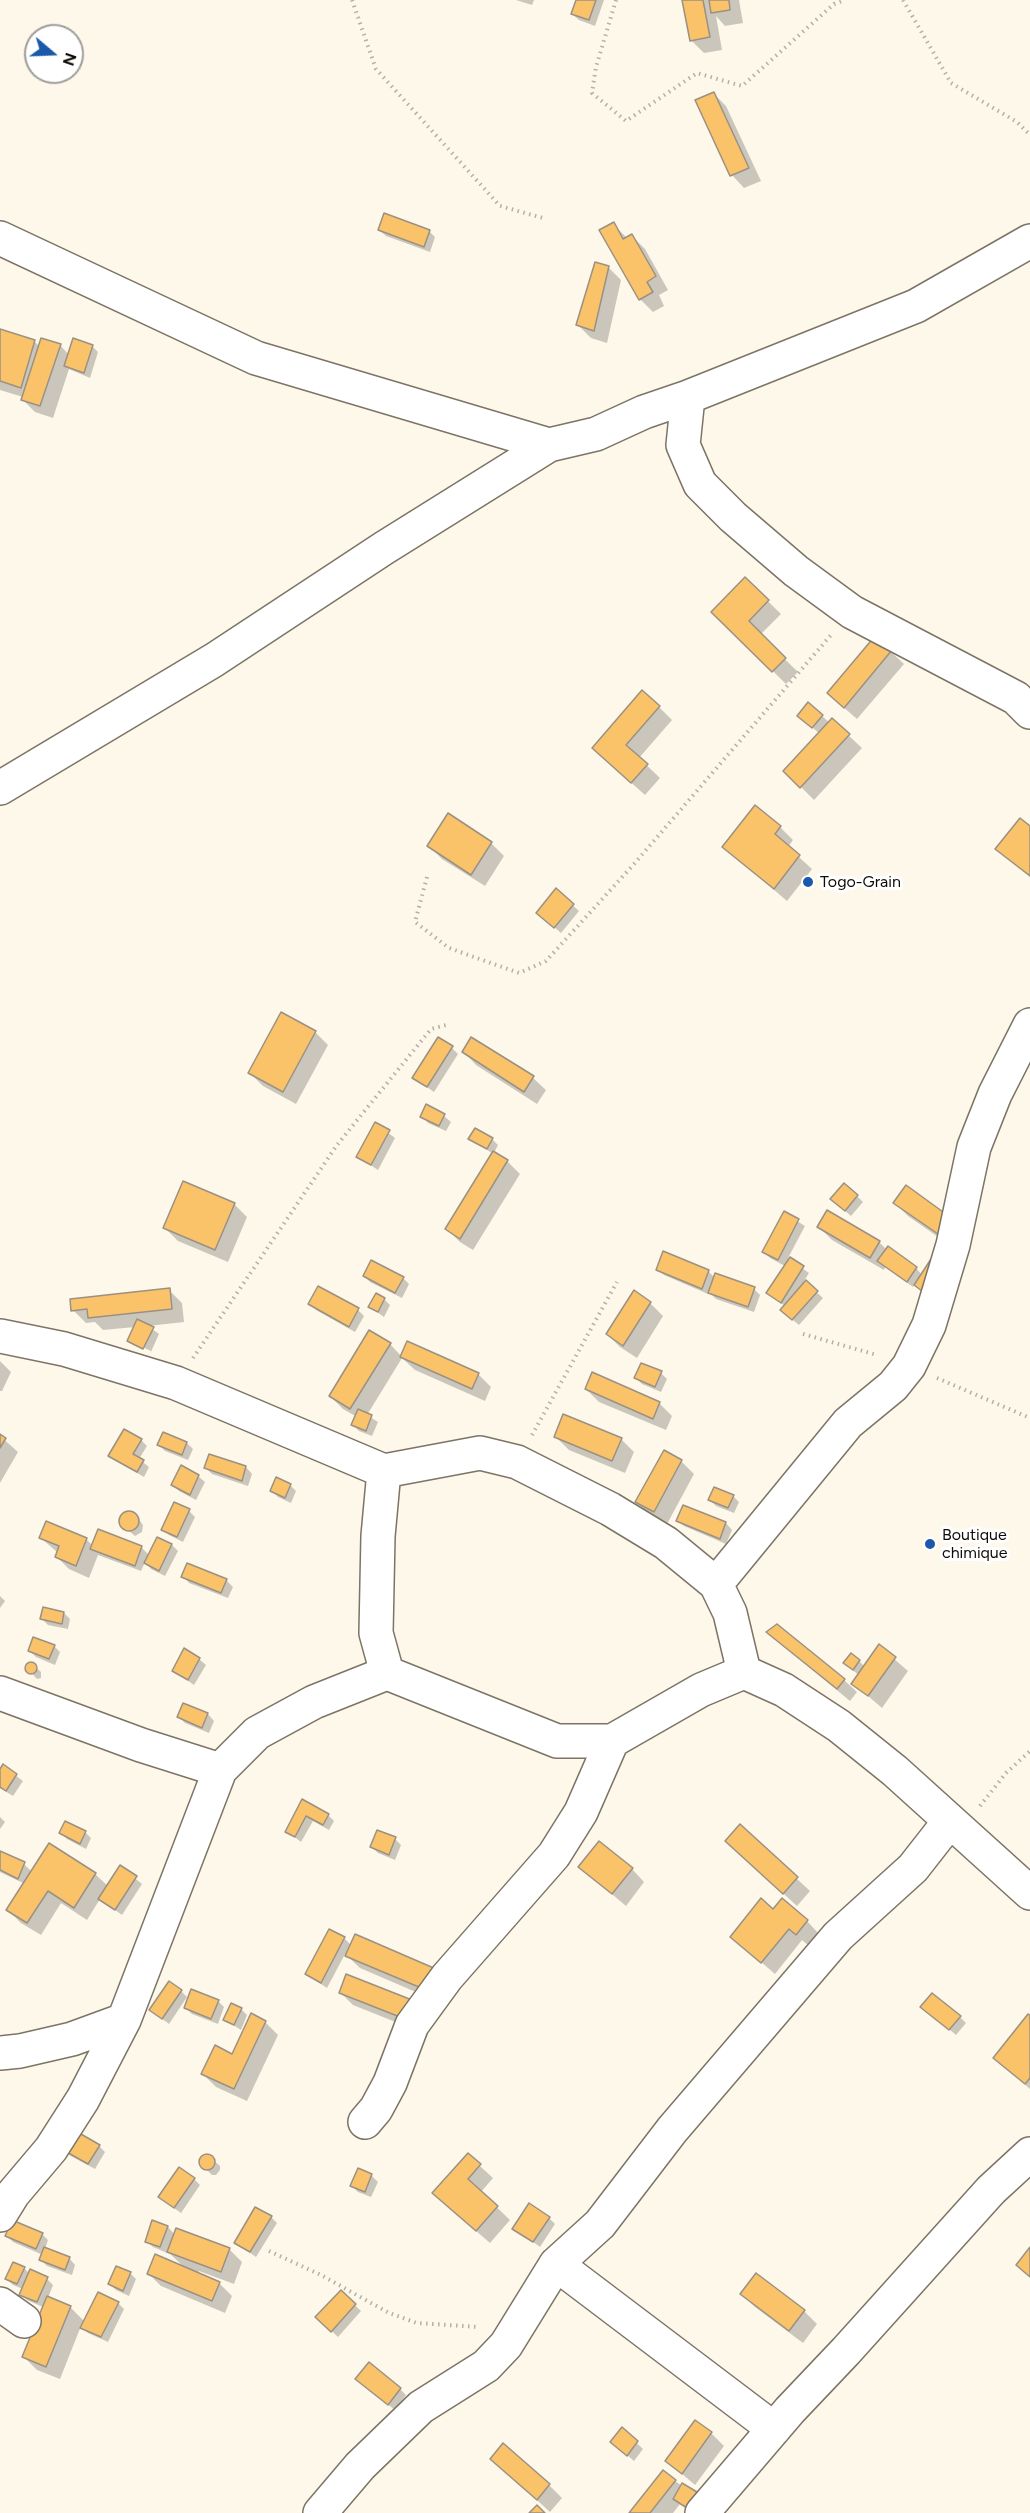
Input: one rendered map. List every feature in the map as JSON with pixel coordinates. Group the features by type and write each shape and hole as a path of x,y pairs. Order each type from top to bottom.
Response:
{"street":[{"path":"0,238 256,358 549,445"},
{"path":"0,788 214,660 384,548 549,445 596,434 644,412 688,397 916,306 1030,241"},
{"path":"688,397 683,445 700,484 733,517 787,563 852,612 1016,698 1030,712"},
{"path":"716,1584 848,1423 892,1386 909,1366 929,1325 943,1280 974,1147 995,1094 1030,1025"},
{"path":"0,1336 64,1349 176,1383 384,1471 480,1453 517,1462 610,1509 657,1538 716,1584 730,1613 744,1672"},
{"path":"384,1471 378,1536 376,1633 387,1673"},
{"path":"0,2215 13,2194 51,2149 77,2109 124,2020 220,1770 257,1733 314,1702 387,1673 557,1741 612,1741 701,1690 744,1672 784,1690 839,1726 895,1771 1030,1893"},
{"path":"0,1694 141,1745 220,1770"},
{"path":"365,2122 376,2109 390,2083 412,2025 447,1977 554,1855 581,1812 612,1741"},
{"path":"320,2513 360,2466 421,2407 486,2366 507,2345 556,2264 600,2224 672,2130 838,1936 959,1829"},
{"path":"0,2053 20,2051 72,2039 124,2020"},
{"path":"702,2513 774,2429 991,2190 1030,2154"},
{"path":"556,2264 774,2429"}],"path":[{"path":"352,0 376,69 500,206 543,218"},
{"path":"616,0 596,67 592,93 626,121 697,73 742,86 834,4 844,0"},
{"path":"903,0 951,84 1017,122 1030,135"},
{"path":"427,877 415,922 450,948 519,973 546,961 634,864 852,612"},
{"path":"176,1383 337,1145 431,1029 450,1024"},
{"path":"517,1462 617,1282"},
{"path":"959,1829 1006,1773 1030,1751"},
{"path":"269,2251 321,2275 389,2313 417,2323 516,2329"}],"building":[{"path":"576,0 596,0 589,20 571,14"},
{"path":"682,0 703,0 710,37 690,41"},
{"path":"709,0 729,0 730,10 711,13"},
{"path":"714,92 749,168 730,176 695,100"},
{"path":"384,213 430,230 424,247 378,230"},
{"path":"614,222 623,239 632,234 656,276 647,282 653,292 639,300 599,230"},
{"path":"595,262 609,266 594,331 576,325"},
{"path":"0,329 35,340 21,388 0,381"},
{"path":"41,338 61,344 40,406 21,400"},
{"path":"73,338 93,345 84,373 64,366"},
{"path":"745,577 769,600 749,621 786,658 772,672 711,612"},
{"path":"875,636 892,650 844,708 827,693"},
{"path":"642,690 660,706 626,745 648,764 631,783 592,748"},
{"path":"808,702 823,715 812,728 797,716"},
{"path":"832,718 850,734 800,788 783,771"},
{"path":"755,805 781,826 775,834 800,855 774,889 722,847"},
{"path":"448,813 492,842 471,875 427,846"},
{"path":"1020,818 1030,826 1030,876 995,849"},
{"path":"556,888 574,904 554,928 536,913"},
{"path":"281,1012 316,1031 283,1092 248,1073"},
{"path":"438,1037 453,1046 427,1087 412,1078"},
{"path":"471,1037 534,1076 524,1092 462,1052"},
{"path":"426,1104 445,1114 439,1126 420,1117"},
{"path":"375,1122 390,1130 371,1165 356,1157"},
{"path":"475,1128 493,1138 487,1149 468,1139"},
{"path":"493,1151 508,1160 460,1239 445,1229"},
{"path":"183,1181 235,1203 215,1250 163,1228"},
{"path":"844,1183 858,1195 845,1211 830,1199"},
{"path":"906,1185 950,1217 938,1234 893,1203"},
{"path":"827,1210 880,1241 870,1258 817,1227"},
{"path":"784,1211 799,1219 778,1260 762,1252"},
{"path":"888,1246 917,1267 907,1282 877,1261"},
{"path":"663,1251 709,1270 702,1289 656,1270"},
{"path":"933,1256 922,1291 914,1285"},
{"path":"790,1257 804,1266 781,1303 766,1293"},
{"path":"371,1260 404,1277 395,1293 363,1276"},
{"path":"715,1273 755,1287 748,1307 708,1293"},
{"path":"806,1280 818,1291 792,1320 780,1310"},
{"path":"318,1286 359,1308 349,1327 308,1304"},
{"path":"170,1288 172,1309 88,1318 87,1309 71,1311 70,1299"},
{"path":"634,1290 651,1302 623,1346 606,1334"},
{"path":"376,1293 385,1298 378,1312 368,1307"},
{"path":"137,1319 154,1327 143,1349 127,1341"},
{"path":"369,1330 391,1343 350,1409 329,1396"},
{"path":"407,1341 479,1373 472,1389 400,1357"},
{"path":"641,1363 662,1371 655,1387 634,1378"},
{"path":"592,1372 660,1402 653,1419 585,1389"},
{"path":"358,1409 372,1415 366,1431 351,1425"},
{"path":"563,1414 622,1438 612,1461 554,1437"},
{"path":"124,1429 142,1439 133,1454 144,1460 137,1472 108,1456"},
{"path":"163,1432 187,1442 182,1455 157,1445"},
{"path":"0,1434 6,1438 0,1448"},
{"path":"664,1450 682,1460 654,1512 635,1502"},
{"path":"209,1454 246,1466 242,1481 204,1468"},
{"path":"181,1465 199,1475 190,1495 171,1485"},
{"path":"276,1477 291,1484 285,1498 270,1491"},
{"path":"714,1487 734,1495 728,1508 708,1500"},
{"path":"174,1502 190,1509 177,1537 161,1530"},
{"path":"683,1505 726,1522 720,1539 676,1521"},
{"path":"129,1511 136,1514 139,1521 136,1528 129,1531 122,1528 119,1521 122,1514"},
{"path":"46,1521 87,1538 76,1566 55,1557 59,1546 39,1538"},
{"path":"98,1529 142,1546 135,1566 90,1549"},
{"path":"157,1537 172,1544 159,1571 144,1563"},
{"path":"187,1563 227,1579 221,1593 181,1577"},
{"path":"43,1607 64,1612 62,1624 40,1619"},
{"path":"777,1624 845,1679 837,1689 766,1632"},
{"path":"33,1637 55,1645 49,1659 28,1651"},
{"path":"879,1644 896,1657 868,1696 851,1684"},
{"path":"184,1648 200,1658 188,1680 172,1671"},
{"path":"851,1653 860,1660 853,1670 843,1663"},
{"path":"31,1662 37,1668 31,1674 25,1668"},
{"path":"183,1703 208,1713 202,1728 177,1717"},
{"path":"3,1764 17,1774 6,1791 0,1787 0,1769"},
{"path":"302,1799 329,1814 323,1825 306,1816 295,1837 285,1832"},
{"path":"65,1821 86,1831 80,1844 59,1833"},
{"path":"740,1824 798,1877 783,1894 725,1841"},
{"path":"377,1830 396,1837 389,1855 370,1847"},
{"path":"599,1841 633,1868 612,1894 578,1867"},
{"path":"49,1843 96,1873 74,1908 48,1891 27,1923 6,1910"},
{"path":"0,1851 25,1862 18,1879 0,1870"},
{"path":"120,1865 137,1876 115,1910 98,1899"},
{"path":"761,1898 773,1909 782,1898 808,1920 796,1935 789,1929 761,1963 730,1937"},
{"path":"329,1929 345,1937 321,1983 305,1974"},
{"path":"355,1934 436,1969 426,1990 345,1956"},
{"path":"346,1974 412,2000 405,2019 339,1993"},
{"path":"169,1981 182,1990 162,2019 149,2010"},
{"path":"191,1989 219,2000 211,2019 184,2008"},
{"path":"932,1993 961,2016 949,2030 920,2007"},
{"path":"231,2003 242,2008 234,2025 223,2020"},
{"path":"251,2013 266,2021 234,2089 201,2074 215,2045 232,2054"},
{"path":"1028,2014 1030,2015 1030,2078 1025,2084 993,2058"},
{"path":"74,2130 100,2145 88,2164 63,2150"},
{"path":"468,2153 481,2164 468,2179 498,2206 476,2231 432,2193"},
{"path":"207,2154 213,2156 215,2162 213,2168 207,2170 201,2168 199,2162 201,2156"},
{"path":"179,2167 195,2178 174,2208 158,2197"},
{"path":"358,2168 372,2174 365,2192 350,2186"},
{"path":"529,2203 550,2217 533,2242 512,2229"},
{"path":"255,2207 272,2216 250,2252 234,2243"},
{"path":"12,2220 43,2233 36,2249 5,2236"},
{"path":"152,2220 168,2226 160,2247 145,2242"},
{"path":"176,2228 230,2248 221,2272 167,2252"},
{"path":"44,2247 70,2257 65,2270 39,2260"},
{"path":"1030,2247 1030,2277 1016,2265"},
{"path":"155,2254 220,2282 212,2301 147,2274"},
{"path":"13,2262 25,2267 17,2284 5,2279"},
{"path":"116,2266 131,2272 123,2291 108,2284"},
{"path":"30,2269 48,2277 37,2302 19,2295"},
{"path":"756,2273 805,2310 789,2331 740,2294"},
{"path":"341,2290 356,2304 331,2332 315,2317"},
{"path":"98,2292 119,2302 101,2337 80,2328"},
{"path":"47,2296 71,2306 46,2367 22,2357"},
{"path":"369,2362 401,2388 388,2405 355,2379"},
{"path":"695,2420 712,2432 682,2474 665,2461"},
{"path":"622,2427 638,2441 627,2456 610,2442"},
{"path":"503,2443 550,2484 537,2500 490,2459"},
{"path":"663,2470 676,2480 650,2513 629,2513"},
{"path":"682,2483 697,2492 687,2508 673,2499"},
{"path":"537,2505 545,2513 529,2513"}],"place":[{"name":"Togo-Grain","path":"808,882"},
{"name":"Boutique chimique","path":"930,1544"}]}
